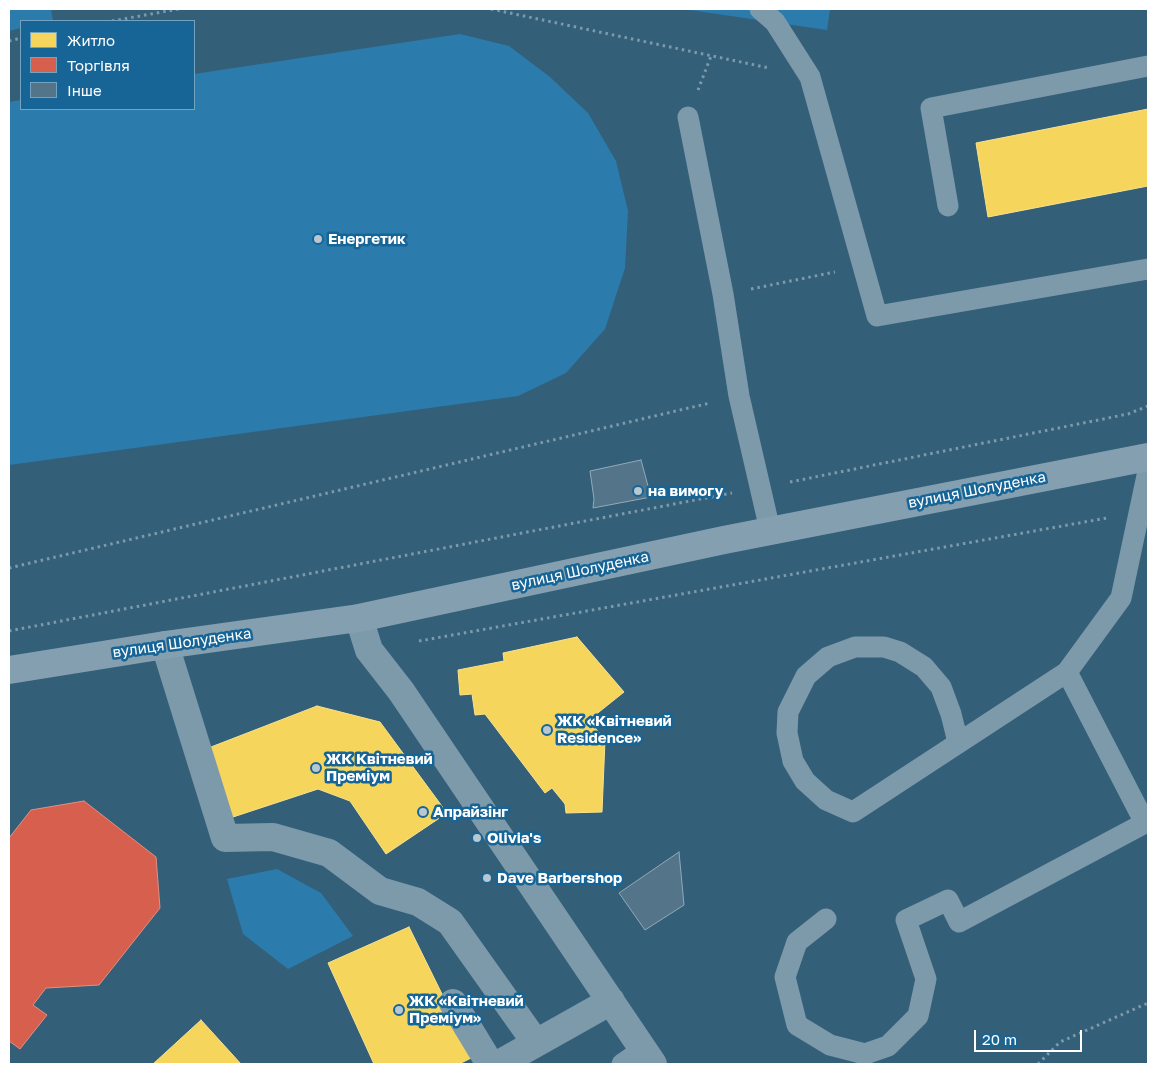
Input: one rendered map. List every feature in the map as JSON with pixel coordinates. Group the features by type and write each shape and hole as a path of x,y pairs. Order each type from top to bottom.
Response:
{"main road":[{"name":"вулиця Шолуденка","path":"9,670 165,645 358,618 770,530 1148,457"}],"street":[{"path":"358,618 370,650 401,691 648,1056"},
{"path":"165,645 225,838 273,837 329,854 380,891 418,902 450,922 536,1043"},
{"path":"499,1064 611,1001"},
{"path":"453,1003 490,1064"}],"lane":[{"path":"760,9 774,22 810,77 877,316 1148,269"},
{"path":"948,206 931,108 1148,66"},
{"path":"688,117 723,294 740,396 770,530"},
{"path":"958,742 951,714 941,687 924,667 900,652 884,647 855,647 828,657 806,676 788,712 787,733 793,761 804,781 826,800 853,812 1067,672 1121,598 1148,471"},
{"path":"826,919 797,942 784,977 797,1025 830,1045 865,1054 888,1046 918,1016 926,979 906,920 948,900 959,922 1145,823 1067,672"},
{"path":"622,1064 648,1056"}],"path":[{"path":"118,20 179,9"},
{"path":"491,9 810,77"},
{"path":"688,117 710,56"},
{"path":"723,294 863,266"},
{"path":"9,568 740,396"},
{"path":"9,631 761,488 1128,414 1148,406"},
{"path":"418,641 1140,512"},
{"path":"1038,1064 1060,1042 1148,1004"}],"shaded area":[{"path":"9,9 51,9 53,20 20,20 20,28 9,31"},
{"path":"683,9 830,9 827,30"},
{"name":"Енергетик","path":"460,34 509,46 550,77 588,113 616,161 628,211 625,268 605,329 566,373 518,396 9,465 9,102 20,100 20,110 195,110 195,74"},
{"path":"277,869 321,893 353,936 288,969 243,934 227,879"}],"building: Житло":[{"path":"1148,109 1148,186 988,217 976,143"},
{"name":"ЖК «Квітневий Residence»","path":"577,637 624,692 589,720 605,740 602,812 566,813 565,804 552,788 545,793 485,714 475,715 472,694 460,695 458,670 504,661 503,653"},
{"name":"ЖК Квітневий Преміум","path":"317,706 380,722 447,813 386,854 350,801 318,789 230,818 211,747"},
{"name":"ЖК «Квітневий Преміум»","path":"409,927 473,1057 459,1064 374,1064 328,963"},
{"path":"201,1020 241,1064 153,1064"}],"building: Торгівля":[{"path":"84,801 156,857 160,908 99,985 46,988 33,1005 47,1015 20,1049 9,1041 9,838 31,810"}],"building: Інше":[{"path":"641,460 651,497 593,508 594,499 590,471"},
{"path":"679,852 684,905 645,930 619,893"}],"place":[{"name":"Енергетик","path":"318,239"},
{"name":"на вимогу","path":"638,491"},
{"name":"ЖК «Квітневий Residence»","path":"547,730"},
{"name":"ЖК Квітневий Преміум","path":"316,768"},
{"name":"Апрайзінг","path":"423,812"},
{"name":"Olivia's","path":"477,838"},
{"name":"Dave Barbershop","path":"487,878"},
{"name":"ЖК «Квітневий Преміум»","path":"399,1010"}]}
